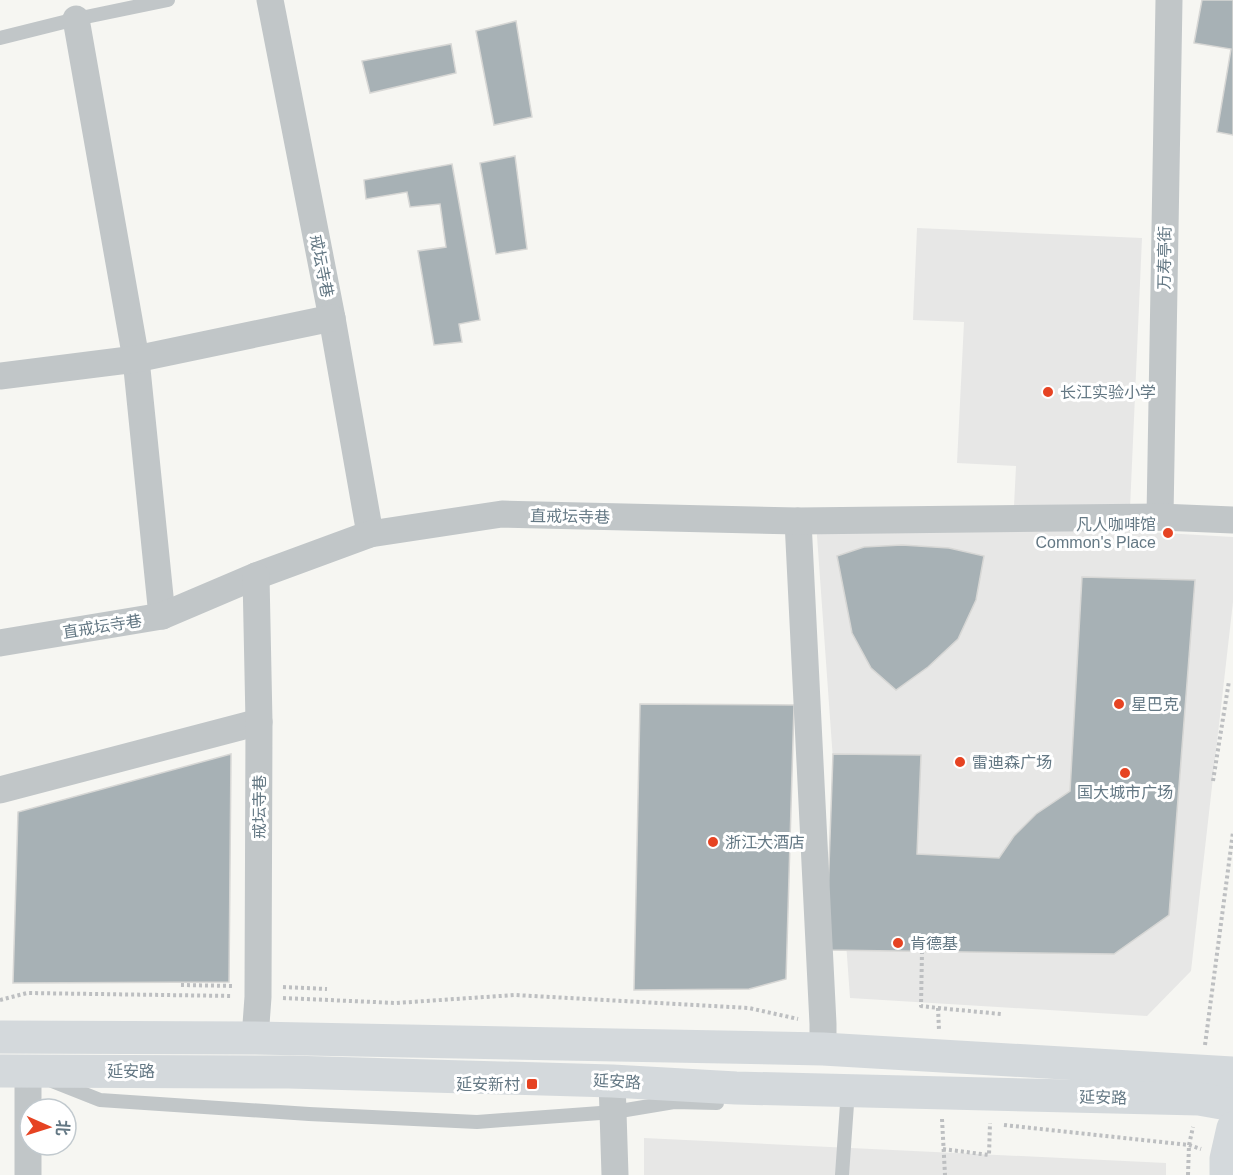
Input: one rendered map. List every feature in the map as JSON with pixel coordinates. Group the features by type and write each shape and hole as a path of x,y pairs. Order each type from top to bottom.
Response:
{"main road":[{"name":"延安路","path":"0,1037 823,1037 1210,1055"},
{"name":"延安路","path":"14,1071 289,1072 613,1096 736,1088 843,1100 1199,1100 1233,1106"},
{"path":"843,1100 1195,1119 1233,1106"},
{"path":"1226,1175 1226,1159 1233,1128"}],"street":[{"name":"戒坛寺巷","path":"270,0 332,318 370,534"},
{"name":"万寿亭街","path":"1160,517 1169,0"},
{"path":"76,19 136,359 162,616"},
{"path":"0,376 136,359 332,318"},
{"name":"直戒坛寺巷","path":"0,643 162,616 256,576 370,534 502,514 798,521 1160,517 1233,520"},
{"path":"798,521 823,1037"},
{"name":"戒坛寺巷","path":"255,1038 260,990 256,576"},
{"path":"0,790 259,722"},
{"path":"14,1071 28,1175"},
{"path":"613,1096 615,1175"}],"lane":[{"path":"0,38 168,0"},
{"path":"14,1071 100,1100 309,1114 477,1122 613,1096 675,1102 732,1103"},
{"path":"842,1175 843,1100"}],"path":[{"path":"1213,781 1229,681"},
{"path":"1210,1055 1233,832"},
{"path":"181,986 260,990 396,1003 514,995 749,1008 823,1037"},
{"path":"0,1000 27,993 327,989"},
{"path":"938,1008 1000,1014"},
{"path":"930,1030 942,1031"},
{"path":"1188,1175 1189,1145 1195,1119"},
{"path":"942,1149 988,1155 990,1123"}],"shaded area":[{"path":"917,228 1142,238 1129,531 1233,537 1233,602 1191,971 1147,1016 850,998 816,522 1013,526 1016,466 957,463 964,322 913,320"},
{"path":"644,1138 1166,1163 1166,1175 644,1175"}],"building":[{"path":"1202,0 1233,0 1233,135 1217,132 1231,49 1194,43"},
{"path":"516,21 532,117 494,125 476,31"},
{"path":"451,44 456,73 370,93 362,61"},
{"path":"515,156 527,249 496,254 480,163"},
{"path":"452,164 480,320 459,324 462,342 434,345 418,251 446,247 440,204 410,207 407,192 366,199 364,180"},
{"path":"902,545 949,548 984,556 976,600 958,639 928,667 896,690 871,668 852,633 837,556 864,547"},
{"name":"国大城市广场","path":"1082,577 1195,580 1169,915 1114,954 826,950 833,754 921,755 917,854 999,858 1014,836 1036,814 1070,791"},
{"name":"浙江大酒店","path":"640,704 794,705 786,979 749,989 634,990"},
{"path":"231,754 229,982 13,983 18,812"}],"place":[{"name":"长江实验小学","path":"1048,392"},
{"name":"凡人咖啡馆 Common's Place","path":"1168,533"},
{"name":"星巴克","path":"1119,704"},
{"name":"雷迪森广场","path":"960,762"},
{"name":"国大城市广场","path":"1125,773"},
{"name":"浙江大酒店","path":"713,842"},
{"name":"肯德基","path":"898,943"},
{"name":"延安新村","path":"532,1084"}]}
